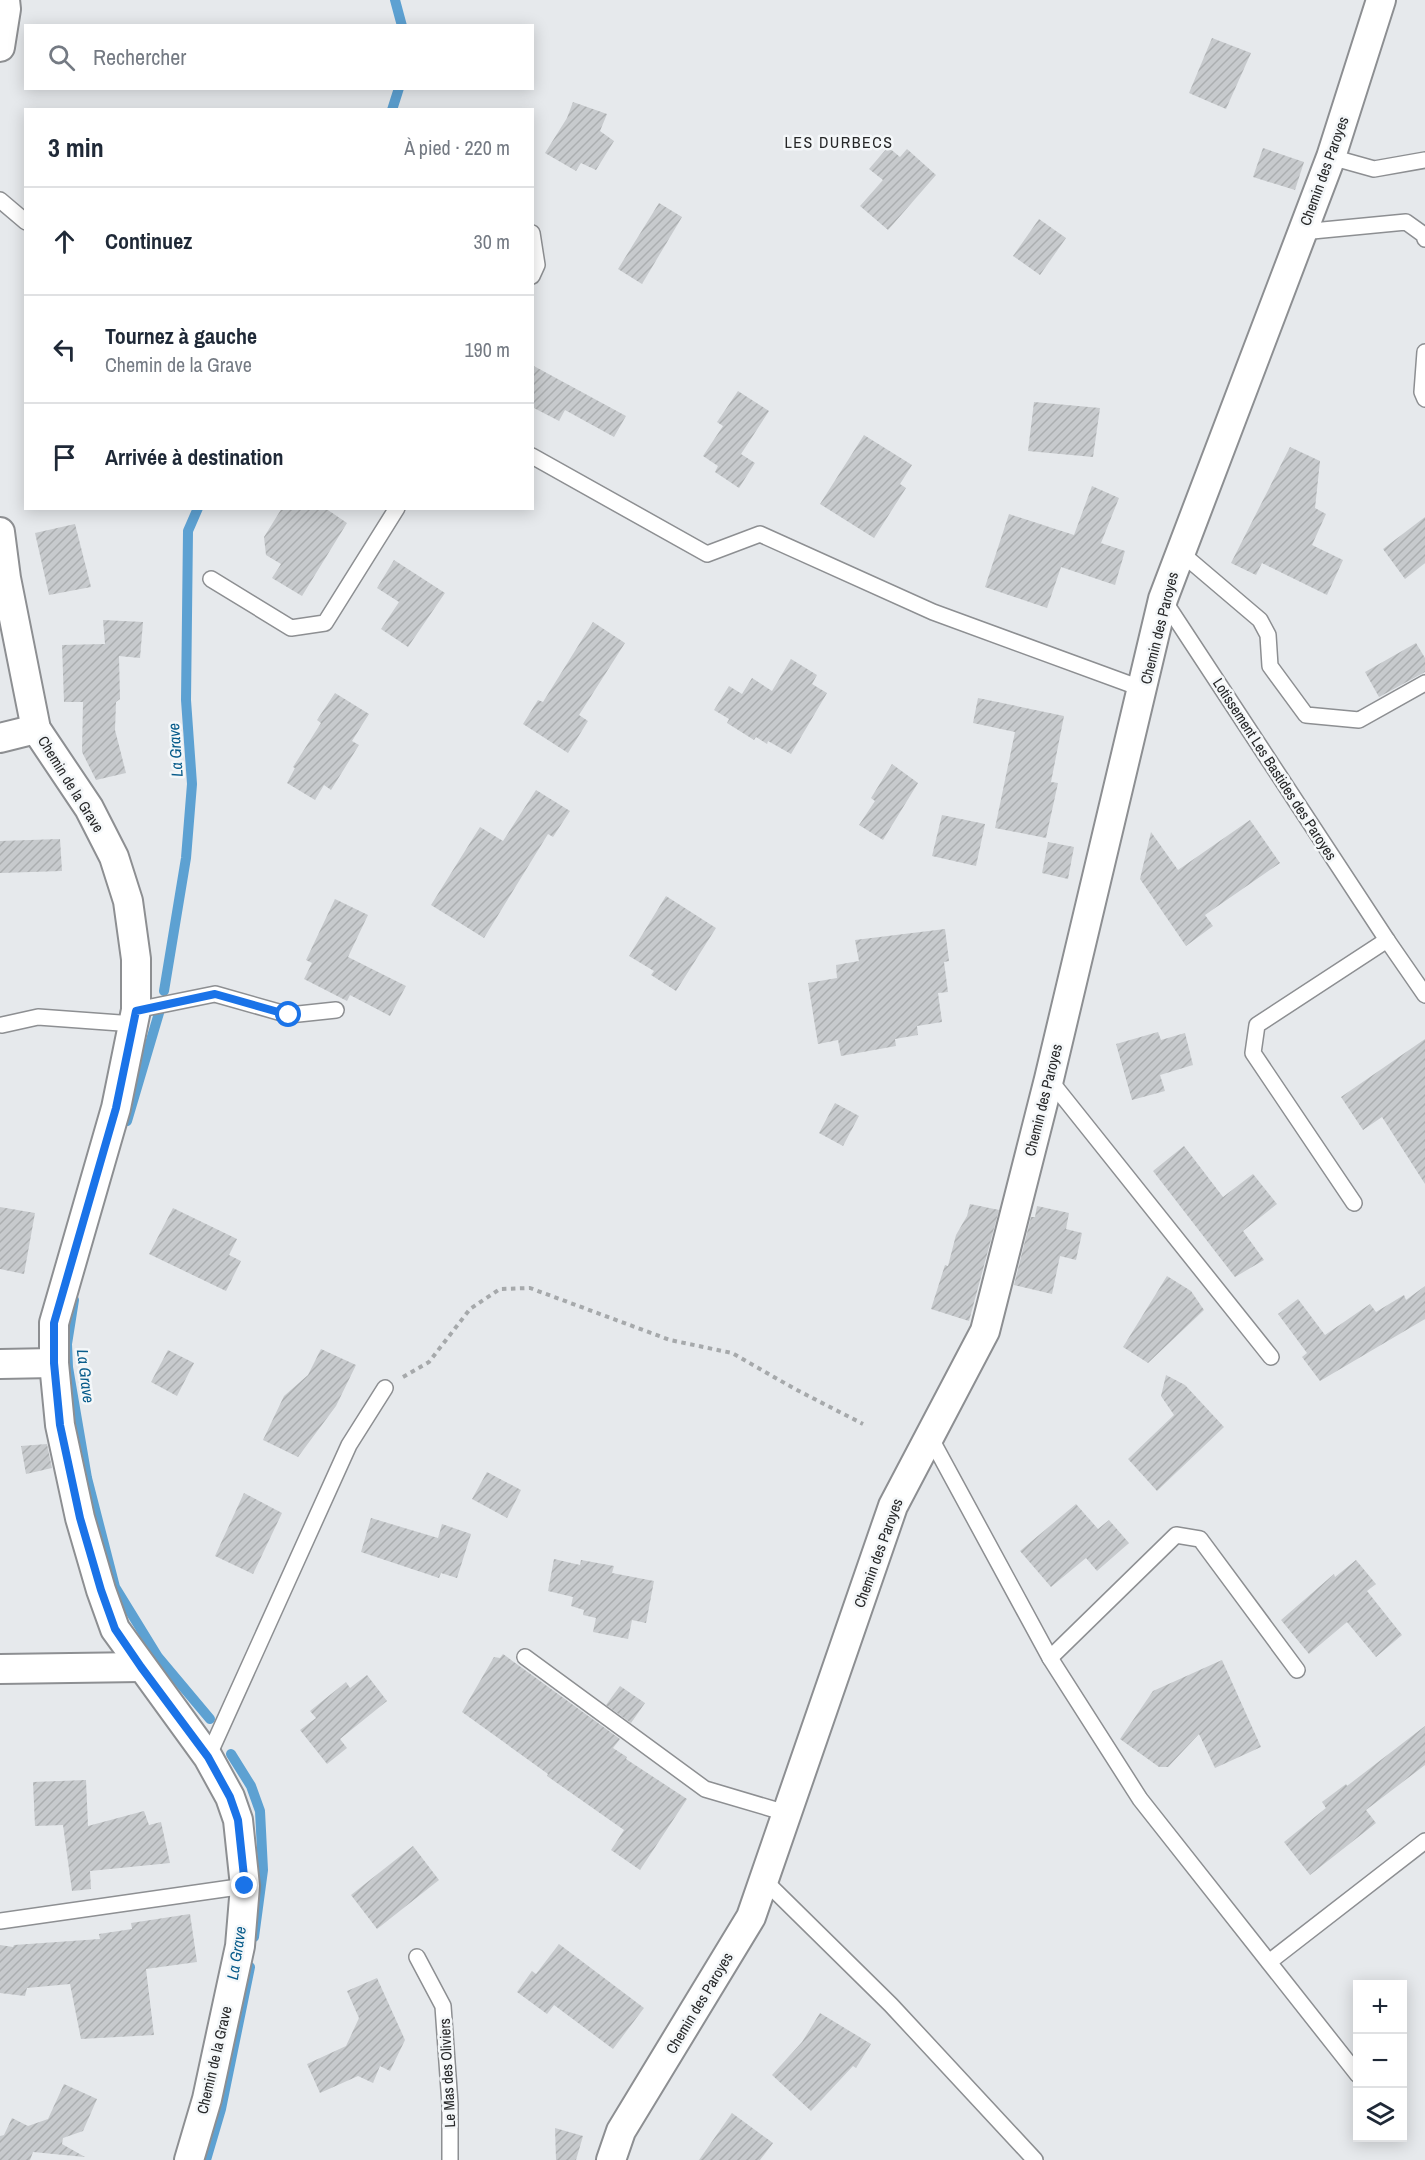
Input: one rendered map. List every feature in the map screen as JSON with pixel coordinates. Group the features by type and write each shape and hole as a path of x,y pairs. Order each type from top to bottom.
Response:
{"street":[{"path":"0,47 6,9 5,0"},
{"name":"Chemin des Paroyes","path":"611,2160 621,2130 751,1917 893,1506 985,1330 1049,1078 1164,599 1331,157 1381,0"},
{"name":"Chemin de la Grave","path":"0,532 6,578 36,729 90,808 114,857 128,901 136,959 135,1017 116,1108 54,1323 54,1363 60,1425 80,1518 115,1629 208,1757 230,1797 238,1820 245,1886 240,1946 207,2099 189,2160"},
{"path":"0,738 36,729"},
{"path":"0,1364 54,1363"},
{"path":"0,1670 141,1667"}],"lane":[{"path":"1331,157 1374,169 1425,160"},
{"path":"0,200 24,220"},
{"path":"1302,232 1406,222 1424,235 1425,239"},
{"path":"534,246 537,265 534,272"},
{"path":"1425,352 1422,392 1425,399"},
{"path":"534,457 707,554 760,534 933,612 1143,689"},
{"path":"211,579 291,628 325,623 396,510"},
{"path":"1180,552 1260,620 1268,635 1270,666 1306,715 1359,720 1425,683"},
{"name":"Lotissement Les Bastides des Paroyes","path":"1164,599 1425,995"},
{"path":"1354,1203 1253,1053 1257,1024 1387,940"},
{"path":"2,1025 38,1017 135,1017 215,994 289,1015 336,1010"},
{"path":"1049,1078 1271,1357"},
{"path":"208,1757 349,1445 385,1388"},
{"path":"929,1435 1050,1658 1140,1798 1353,2069"},
{"path":"1050,1658 1176,1535 1200,1539 1297,1670"},
{"path":"525,1657 705,1789 786,1813"},
{"path":"1269,1962 1425,1841"},
{"path":"764,1880 891,2005 1035,2160"},
{"path":"0,1921 245,1886"},
{"name":"Le Mas des Oliviers","path":"417,1957 443,2006 450,2104 450,2160"}],"path":[{"path":"385,1388 429,1362 470,1309 501,1289 530,1288 670,1340 732,1353 863,1425"}],"building":[{"path":"1212,38 1251,53 1226,109 1189,93"},
{"path":"573,102 607,114 600,131 614,141 596,170 581,163 576,171 545,153 567,118"},
{"path":"888,147 900,157 907,149 936,175 888,230 860,206 883,180 869,169"},
{"path":"1263,148 1304,162 1295,190 1253,177"},
{"path":"659,203 682,217 642,284 618,269"},
{"path":"1039,219 1066,238 1040,275 1013,256"},
{"path":"534,366 626,416 614,437 565,410 559,421 534,408"},
{"path":"738,391 769,411 741,454 755,463 739,488 715,472 718,466 703,456 723,426 717,422"},
{"path":"1034,402 1100,408 1093,457 1028,451"},
{"path":"864,435 912,465 900,484 906,488 874,538 820,504"},
{"path":"1290,447 1320,461 1315,508 1326,514 1312,545 1343,560 1327,595 1262,563 1256,575 1231,563"},
{"path":"1092,486 1119,498 1101,543 1125,551 1115,585 1061,567 1047,608 985,587 1009,514 1074,535"},
{"path":"281,510 328,510 347,523 302,596 272,578 281,564 266,555 264,537"},
{"path":"1425,517 1425,563 1405,579 1383,549"},
{"path":"75,524 91,587 49,595 35,533"},
{"path":"394,560 445,593 408,647 381,629 399,602 377,588"},
{"path":"103,620 143,622 140,658 119,656 120,699 116,702 115,730 126,773 96,780 82,752 83,702 64,702 62,645 105,644"},
{"path":"593,622 625,643 579,715 588,721 568,753 523,724 538,700 543,702"},
{"path":"1416,643 1425,658 1425,672 1379,697 1365,672"},
{"path":"791,659 817,675 812,684 827,693 791,754 768,741 767,744 756,737 754,740 727,723 729,719 714,710 729,686 742,694 752,678 772,691"},
{"path":"335,693 369,714 352,741 359,745 331,790 324,785 315,800 287,783 295,768 293,767 321,723 317,720"},
{"path":"978,698 1064,716 1051,782 1058,783 1046,838 995,828 1015,732 973,723"},
{"path":"892,764 918,783 883,840 859,825 875,801 871,798"},
{"path":"536,790 570,811 553,837 548,834 484,938 431,905 480,827 503,841"},
{"path":"942,815 985,824 976,866 932,856"},
{"path":"1250,820 1280,863 1205,915 1213,926 1186,946 1140,879 1151,832 1178,870"},
{"path":"60,839 62,871 0,873 0,841"},
{"path":"1048,842 1074,847 1068,879 1042,873"},
{"path":"666,896 716,928 676,991 651,975 654,971 629,956"},
{"path":"335,899 368,915 348,957 406,986 390,1016 350,995 347,1001 304,979 312,963 306,960"},
{"path":"945,929 949,961 944,962 948,992 938,993 942,1022 917,1026 918,1035 895,1039 896,1046 841,1056 838,1040 818,1044 808,983 837,978 836,965 859,961 855,940"},
{"path":"1158,1032 1161,1040 1185,1033 1193,1065 1160,1075 1165,1091 1132,1100 1116,1044"},
{"path":"1425,1039 1425,1184 1382,1117 1363,1130 1341,1097"},
{"path":"835,1103 859,1116 843,1146 819,1133"},
{"path":"1184,1146 1223,1197 1253,1174 1277,1204 1243,1231 1264,1260 1235,1277 1153,1171"},
{"path":"970,1204 999,1210 969,1321 931,1309 945,1265 948,1266 956,1235 967,1216"},
{"path":"1037,1206 1069,1213 1066,1229 1082,1233 1076,1260 1060,1256 1052,1294 1014,1285 1031,1217 1035,1217"},
{"path":"0,1207 35,1213 24,1274 0,1269"},
{"path":"173,1208 237,1239 229,1255 241,1261 226,1291 149,1254"},
{"path":"1167,1276 1191,1291 1204,1310 1148,1363 1123,1347"},
{"path":"1425,1286 1425,1319 1320,1381 1302,1357 1307,1353 1278,1314 1298,1299 1325,1335 1370,1304 1376,1312 1404,1295 1406,1300"},
{"path":"321,1349 356,1365 336,1406 298,1457 263,1440 284,1396 308,1375"},
{"path":"168,1350 194,1363 177,1396 151,1382"},
{"path":"1166,1375 1185,1385 1224,1427 1157,1491 1128,1459 1174,1415 1161,1396"},
{"path":"47,1444 52,1468 26,1474 21,1446"},
{"path":"487,1472 521,1490 507,1518 472,1499"},
{"path":"244,1493 282,1513 253,1574 215,1556"},
{"path":"1076,1504 1098,1529 1109,1520 1129,1543 1097,1571 1086,1558 1051,1587 1020,1551"},
{"path":"371,1518 438,1538 442,1524 471,1534 457,1578 441,1573 439,1578 361,1552"},
{"path":"554,1559 580,1565 581,1560 614,1566 612,1573 654,1581 646,1623 632,1620 628,1639 593,1632 596,1618 583,1615 584,1610 571,1606 573,1597 548,1591"},
{"path":"1356,1560 1376,1584 1367,1591 1402,1635 1376,1657 1347,1622 1309,1654 1281,1620 1334,1574 1335,1577"},
{"path":"503,1654 620,1739 613,1748 627,1757 626,1759 687,1799 640,1870 611,1850 624,1830 462,1712 494,1657 500,1658"},
{"path":"1222,1660 1261,1747 1215,1768 1199,1734 1168,1767 1159,1767 1120,1739 1153,1691"},
{"path":"367,1675 387,1701 340,1739 347,1748 327,1764 300,1730 316,1718 310,1711 346,1682 350,1688"},
{"path":"620,1686 645,1703 631,1723 606,1705"},
{"path":"1425,1726 1425,1765 1366,1810 1376,1823 1310,1875 1284,1842 1326,1808 1322,1802 1346,1784 1347,1786"},
{"path":"86,1780 88,1826 144,1811 149,1825 161,1822 170,1863 90,1871 91,1889 72,1891 63,1825 35,1826 33,1782"},
{"path":"413,1846 439,1880 377,1929 351,1895"},
{"path":"190,1914 197,1962 146,1969 154,2035 81,2039 70,1984 27,1988 25,1996 0,1993 0,1945 13,1947 14,1945 100,1939 99,1934 132,1929 131,1923"},
{"path":"559,1944 644,2008 613,2049 554,2005 547,2014 517,1992 532,1971 536,1974"},
{"path":"377,1978 405,2040 390,2071 380,2066 373,2083 358,2076 320,2093 307,2064 346,2046 359,2018 347,1991"},
{"path":"820,2013 871,2044 856,2068 853,2066 811,2111 772,2075 802,2042"},
{"path":"64,2084 97,2099 83,2131 63,2138 62,2144 85,2157 33,2152 30,2160 0,2160 0,2136 4,2135 12,2118 28,2126 48,2119"},
{"path":"732,2113 773,2143 760,2160 699,2160"},
{"path":"555,2128 583,2136 576,2160 556,2160"}],"waterway":[{"name":"La Grave","path":"395,0 401,24"},
{"name":"La Grave","path":"393,108 398,90"},
{"name":"La Grave","path":"164,991 186,858 192,784 186,700 188,531 197,510"},
{"name":"La Grave","path":"127,1121 159,1013"},
{"name":"La Grave","path":"74,1300 67,1344 68,1367 87,1478 115,1587 158,1657 210,1719"},
{"name":"La Grave","path":"231,1754 251,1786 260,1811 263,1870 254,1937"},
{"name":"La Grave","path":"206,2160 221,2109 250,1967"}],"district":[{"name":"LES DURBECS","path":"839,142"}],"route":[{"path":"245,1886 238,1820 230,1797 208,1757 115,1629 101,1590 80,1518 60,1425 54,1363 54,1323 116,1108 136,1011 215,994 289,1015"}]}
